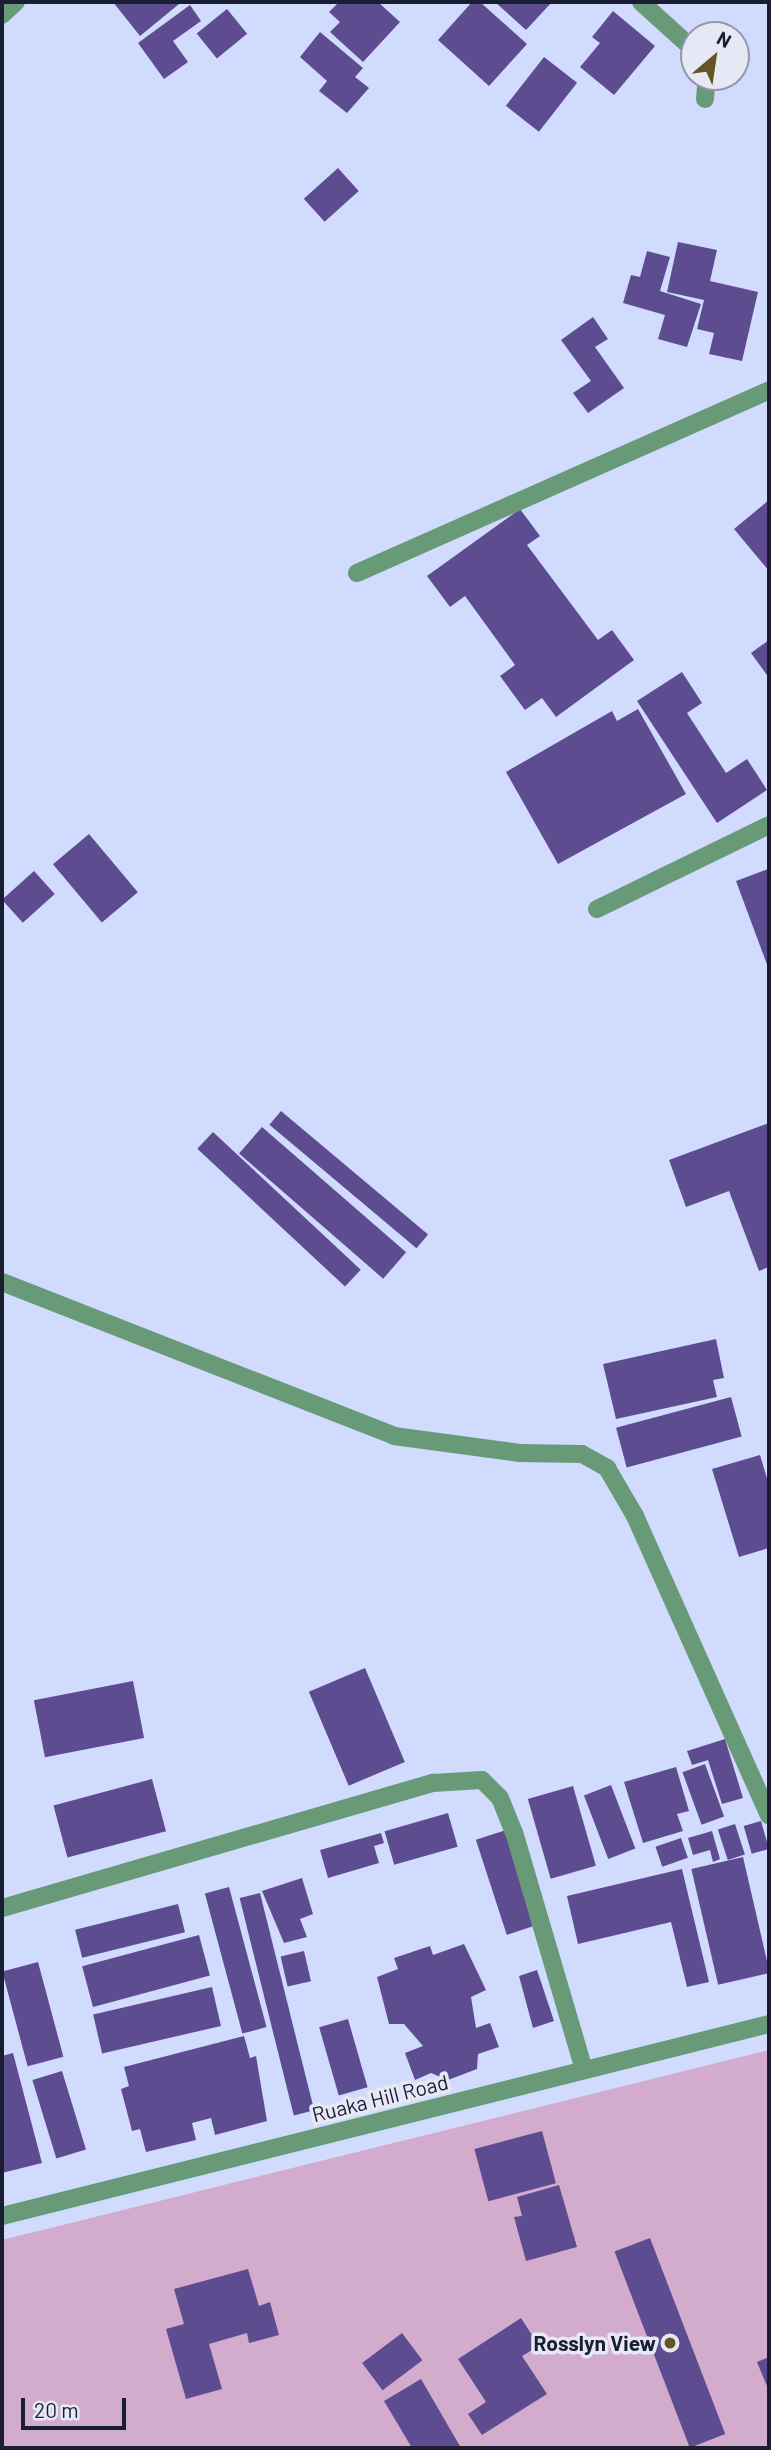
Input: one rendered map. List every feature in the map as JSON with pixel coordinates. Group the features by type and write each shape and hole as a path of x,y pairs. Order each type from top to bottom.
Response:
{"street":[{"path":"2,15 16,2"},
{"path":"641,2 680,37"},
{"path":"705,99 706,91"},
{"path":"357,573 769,390"},
{"path":"597,909 769,825"},
{"path":"2,1282 394,1436 520,1453 582,1454 607,1468 658,1565 769,1815"},
{"path":"2,1908 433,1783 482,1780 500,1798 514,1832 584,2070"},
{"name":"Ruaka Hill Road","path":"2,2216 769,2024"}],"shaded area":[{"path":"769,2050 769,2448 2,2448 2,2240"}],"building":[{"path":"113,2 177,2 179,4 140,36"},
{"path":"339,2 378,2 400,22 363,62 330,32 340,22 329,12"},
{"path":"472,2 480,2 527,44 489,86 438,40"},
{"path":"495,2 552,2 526,30"},
{"path":"190,5 201,21 173,41 188,62 164,79 138,43"},
{"path":"227,9 247,34 217,58 197,34"},
{"path":"613,11 655,46 614,95 580,67 600,43 592,37"},
{"path":"320,32 363,68 355,77 369,88 347,113 319,91 327,81 300,57"},
{"path":"544,57 577,83 539,132 506,106"},
{"path":"338,168 359,191 325,222 304,199"},
{"path":"678,242 717,250 710,281 758,292 742,361 709,354 714,333 697,329 704,300 667,292"},
{"path":"647,251 670,257 660,291 701,304 687,347 658,339 665,315 623,303 631,275 640,277"},
{"path":"593,317 608,339 595,347 624,388 588,413 573,393 591,381 561,340"},
{"path":"769,500 769,571 734,529"},
{"path":"520,509 540,536 527,545 598,640 612,630 634,660 556,717 542,698 525,710 500,676 515,665 465,596 450,607 427,576"},
{"path":"769,640 769,678 751,653"},
{"path":"682,672 702,703 687,713 726,773 747,759 767,790 717,823 637,701"},
{"path":"638,709 686,794 558,864 506,772 612,711 617,721"},
{"path":"89,834 138,892 102,922 53,864"},
{"path":"768,869 769,872 769,970 736,881"},
{"path":"34,871 55,894 23,923 2,900"},
{"path":"281,1111 428,1234 417,1248 269,1125"},
{"path":"769,1123 769,1267 759,1271 729,1191 686,1207 669,1160"},
{"path":"262,1127 406,1252 383,1279 239,1153"},
{"path":"213,1132 361,1270 345,1287 197,1149"},
{"path":"716,1339 724,1378 713,1380 717,1397 616,1419 603,1364"},
{"path":"731,1397 742,1437 627,1467 616,1428"},
{"path":"760,1455 769,1485 769,1548 739,1557 712,1469"},
{"path":"365,1668 405,1762 349,1786 309,1692"},
{"path":"133,1681 144,1738 45,1757 34,1700"},
{"path":"725,1739 743,1798 722,1804 708,1760 692,1765 687,1751"},
{"path":"705,1764 724,1817 702,1825 682,1772"},
{"path":"676,1767 689,1811 677,1814 683,1831 643,1843 624,1782"},
{"path":"152,1779 166,1831 67,1858 53,1805"},
{"path":"611,1785 635,1848 608,1859 584,1795"},
{"path":"573,1786 596,1866 551,1879 528,1799"},
{"path":"448,1813 458,1847 394,1865 385,1831"},
{"path":"761,1821 769,1849 752,1854 744,1826"},
{"path":"735,1824 745,1854 728,1860 718,1830"},
{"path":"512,1828 543,1923 507,1935 476,1840"},
{"path":"712,1831 720,1859 713,1862 710,1850 693,1855 688,1838"},
{"path":"381,1833 384,1843 374,1846 379,1863 328,1878 320,1850"},
{"path":"681,1838 688,1858 662,1867 655,1847"},
{"path":"743,1857 769,1973 718,1985 691,1869"},
{"path":"682,1869 709,1982 687,1987 671,1922 578,1944 567,1896"},
{"path":"302,1878 313,1914 300,1919 307,1937 284,1943 262,1891"},
{"path":"229,1887 267,2027 242,2034 205,1893"},
{"path":"260,1893 314,2110 294,2115 240,1898"},
{"path":"178,1904 185,1932 82,1958 75,1930"},
{"path":"199,1935 210,1976 93,2007 82,1966"},
{"path":"464,1944 486,1990 471,1997 476,2028 490,2023 499,2047 478,2054 477,2069 448,2080 431,2073 415,2080 405,2053 423,2046 404,2024 389,2024 377,1977 398,1969 394,1958 430,1946 433,1955"},
{"path":"304,1951 311,1981 288,1987 281,1956"},
{"path":"38,1962 63,2057 28,2066 2,1972"},
{"path":"537,1970 554,2021 533,2028 519,1976"},
{"path":"212,1987 221,2026 102,2053 93,2014"},
{"path":"348,2019 368,2087 339,2096 319,2027"},
{"path":"244,2036 250,2058 256,2056 267,2121 215,2135 211,2118 192,2123 196,2140 146,2152 140,2129 132,2131 121,2089 129,2086 124,2067"},
{"path":"13,2053 42,2163 2,2173 2,2056"},
{"path":"62,2071 86,2149 56,2158 32,2080"},
{"path":"542,2131 556,2183 488,2201 474,2149"},
{"path":"559,2185 577,2247 526,2261 514,2217 522,2216 517,2197"},
{"name":"Rosslyn View","path":"650,2238 725,2434 690,2448 615,2252"},
{"path":"248,2269 259,2306 270,2302 279,2335 249,2343 247,2333 209,2344 222,2389 186,2399 166,2329 184,2324 174,2289"},
{"path":"521,2318 539,2346 522,2356 547,2394 482,2435 468,2414 486,2402 458,2359"},
{"path":"402,2333 422,2360 383,2390 362,2363"},
{"path":"769,2357 769,2391 757,2362"},
{"path":"421,2379 461,2448 412,2448 384,2401"}],"place":[{"name":"Rosslyn View","path":"670,2343"}]}
